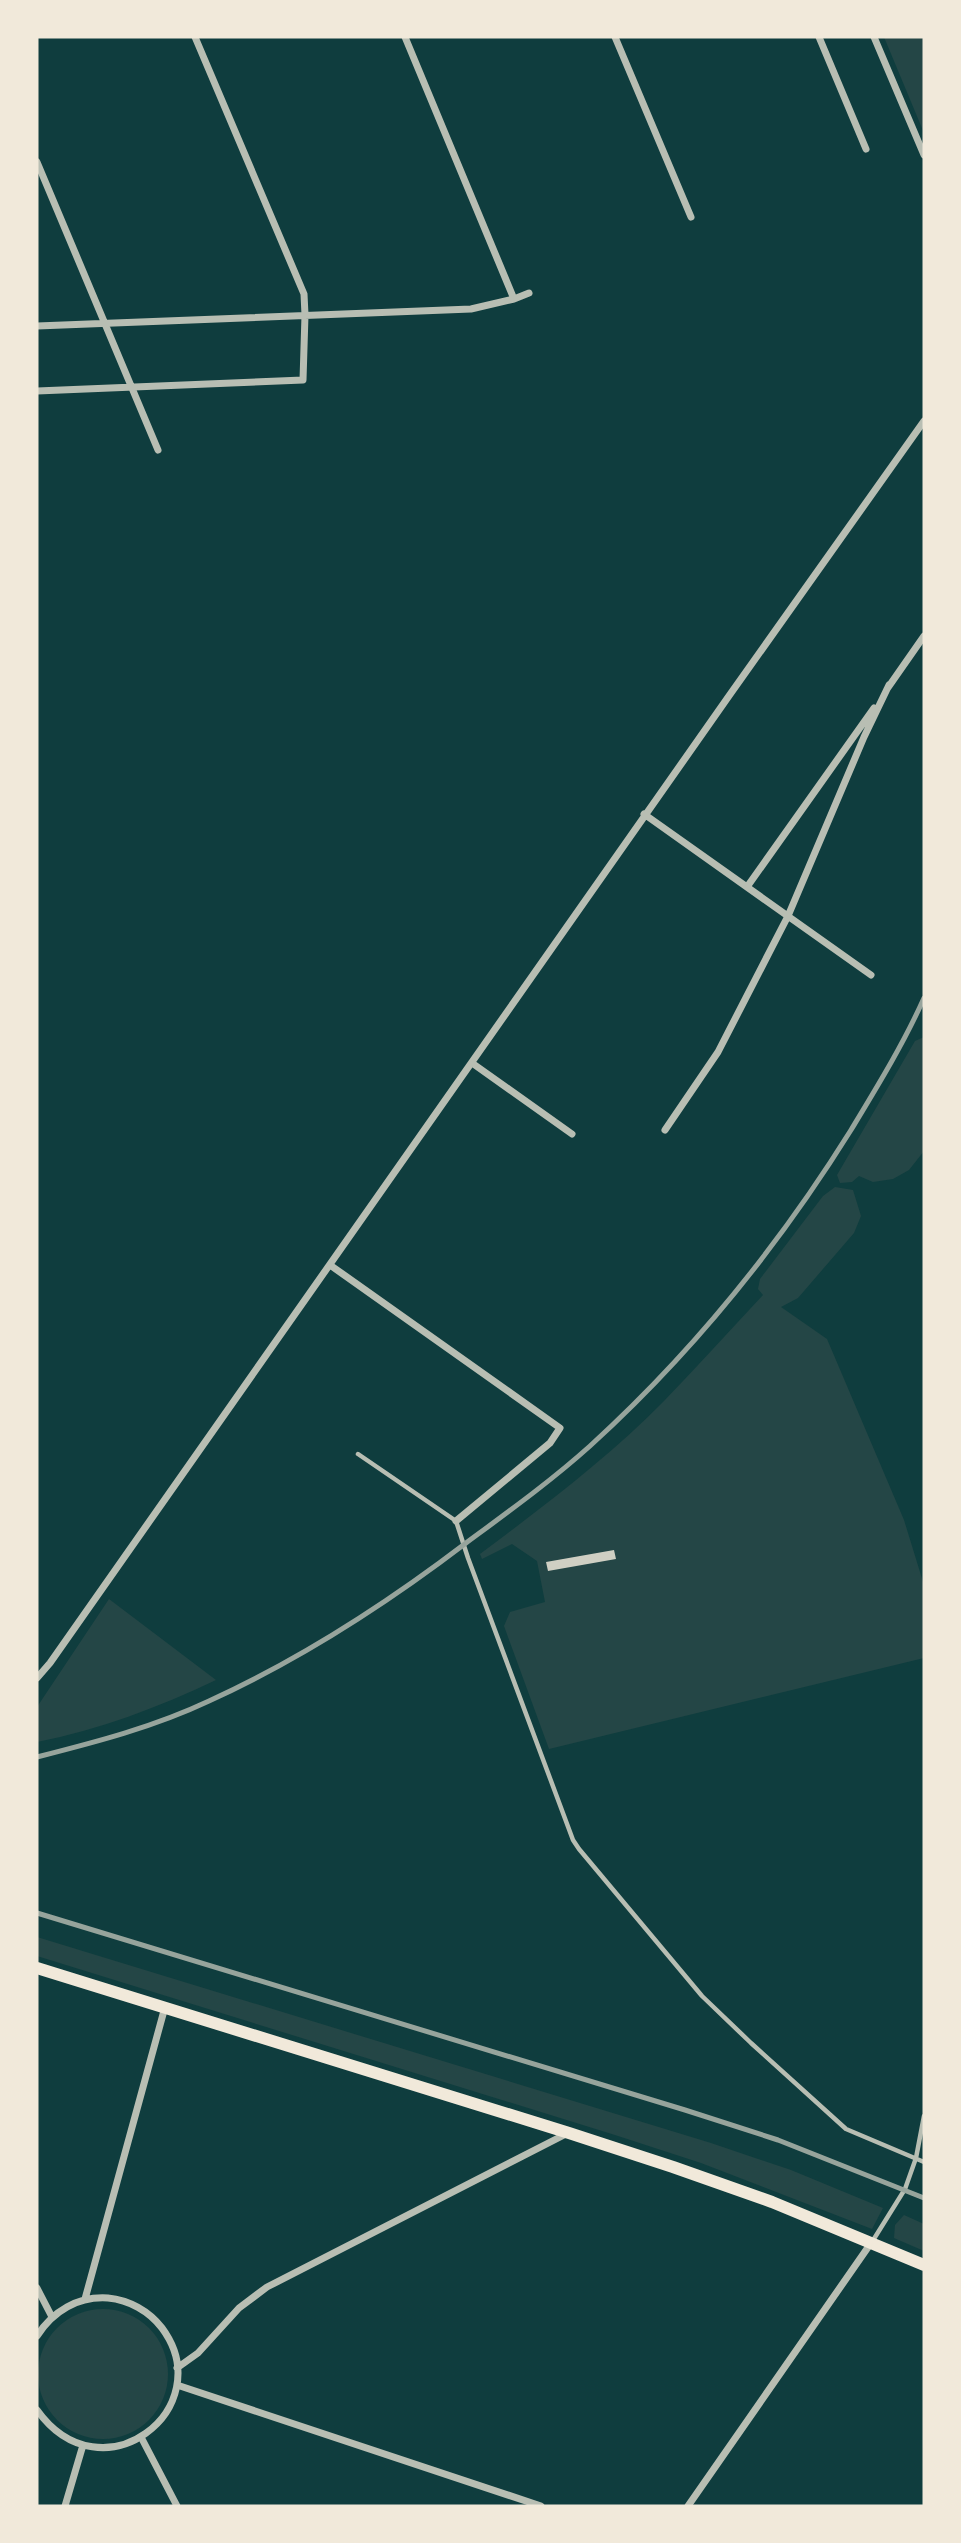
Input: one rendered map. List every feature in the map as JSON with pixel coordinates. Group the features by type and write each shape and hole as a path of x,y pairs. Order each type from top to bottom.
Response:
{"main road":[{"path":"37,1968 569,2133 772,2202 924,2265"}],"street":[{"path":"37,391 303,380 303,294 195,37"},
{"path":"405,37 514,299"},
{"path":"615,37 691,217"},
{"path":"819,37 866,149"},
{"path":"874,37 924,155"},
{"path":"37,162 158,450"},
{"path":"37,326 471,309 529,293"},
{"path":"37,1678 330,1265 644,814 924,421"},
{"path":"747,887 924,636"},
{"path":"666,1130 725,1041 788,916 889,685"},
{"path":"644,814 871,975"},
{"path":"471,1063 572,1134"},
{"path":"330,1265 560,1428 550,1443 456,1521"},
{"path":"85,2299 165,2007"},
{"path":"177,2368 198,2353 239,2308 267,2287 569,2133"},
{"path":"688,2506 872,2242"},
{"path":"37,2288 52,2317"},
{"path":"37,2336 52,2317 73,2303 85,2299 111,2298 136,2306 157,2321 172,2343 177,2368 177,2385 165,2415 141,2437 113,2447 83,2445 56,2432 37,2410"},
{"path":"177,2385 541,2506"},
{"path":"141,2437 177,2506"},
{"path":"65,2506 83,2445"}],"lane":[{"path":"358,1454 456,1521 573,1840 579,1849 702,1996 751,2043 846,2129 924,2162"},
{"path":"872,2242 905,2189 916,2158 924,2116"}],"shaded area":[{"path":"884,37 922,37 924,41 924,133"},
{"path":"924,1037 924,1151 909,1170 893,1179 873,1182 859,1176 852,1182 840,1183 837,1175 915,1041"},
{"path":"835,1187 853,1190 861,1216 854,1233 798,1298 781,1307 827,1339 904,1520 924,1585 924,1658 549,1749 504,1626 510,1612 545,1602 537,1561 512,1544 482,1559 480,1554 598,1462 664,1401 763,1295 758,1289 760,1279 823,1196"},
{"path":"109,1599 216,1680 128,1717 37,1742 37,1707"},
{"path":"37,1937 711,2143 791,2170 883,2208 872,2229 701,2163 37,1956"},
{"path":"904,2215 924,2224 924,2251 894,2238 895,2225"},
{"path":"103,2309 128,2314 149,2328 163,2349 168,2374 163,2399 149,2420 128,2434 103,2439 78,2434 57,2420 43,2399 38,2374 43,2349 57,2328 78,2314"}],"building":[{"path":"614,1550 616,1559 548,1571 546,1562"}],"railway":[{"path":"37,1757 103,1740 167,1719 243,1685 310,1649 405,1588 575,1459 664,1374 763,1257 794,1216 851,1130 899,1048 924,998"},
{"path":"37,1913 685,2110 778,2140 924,2198"}]}
